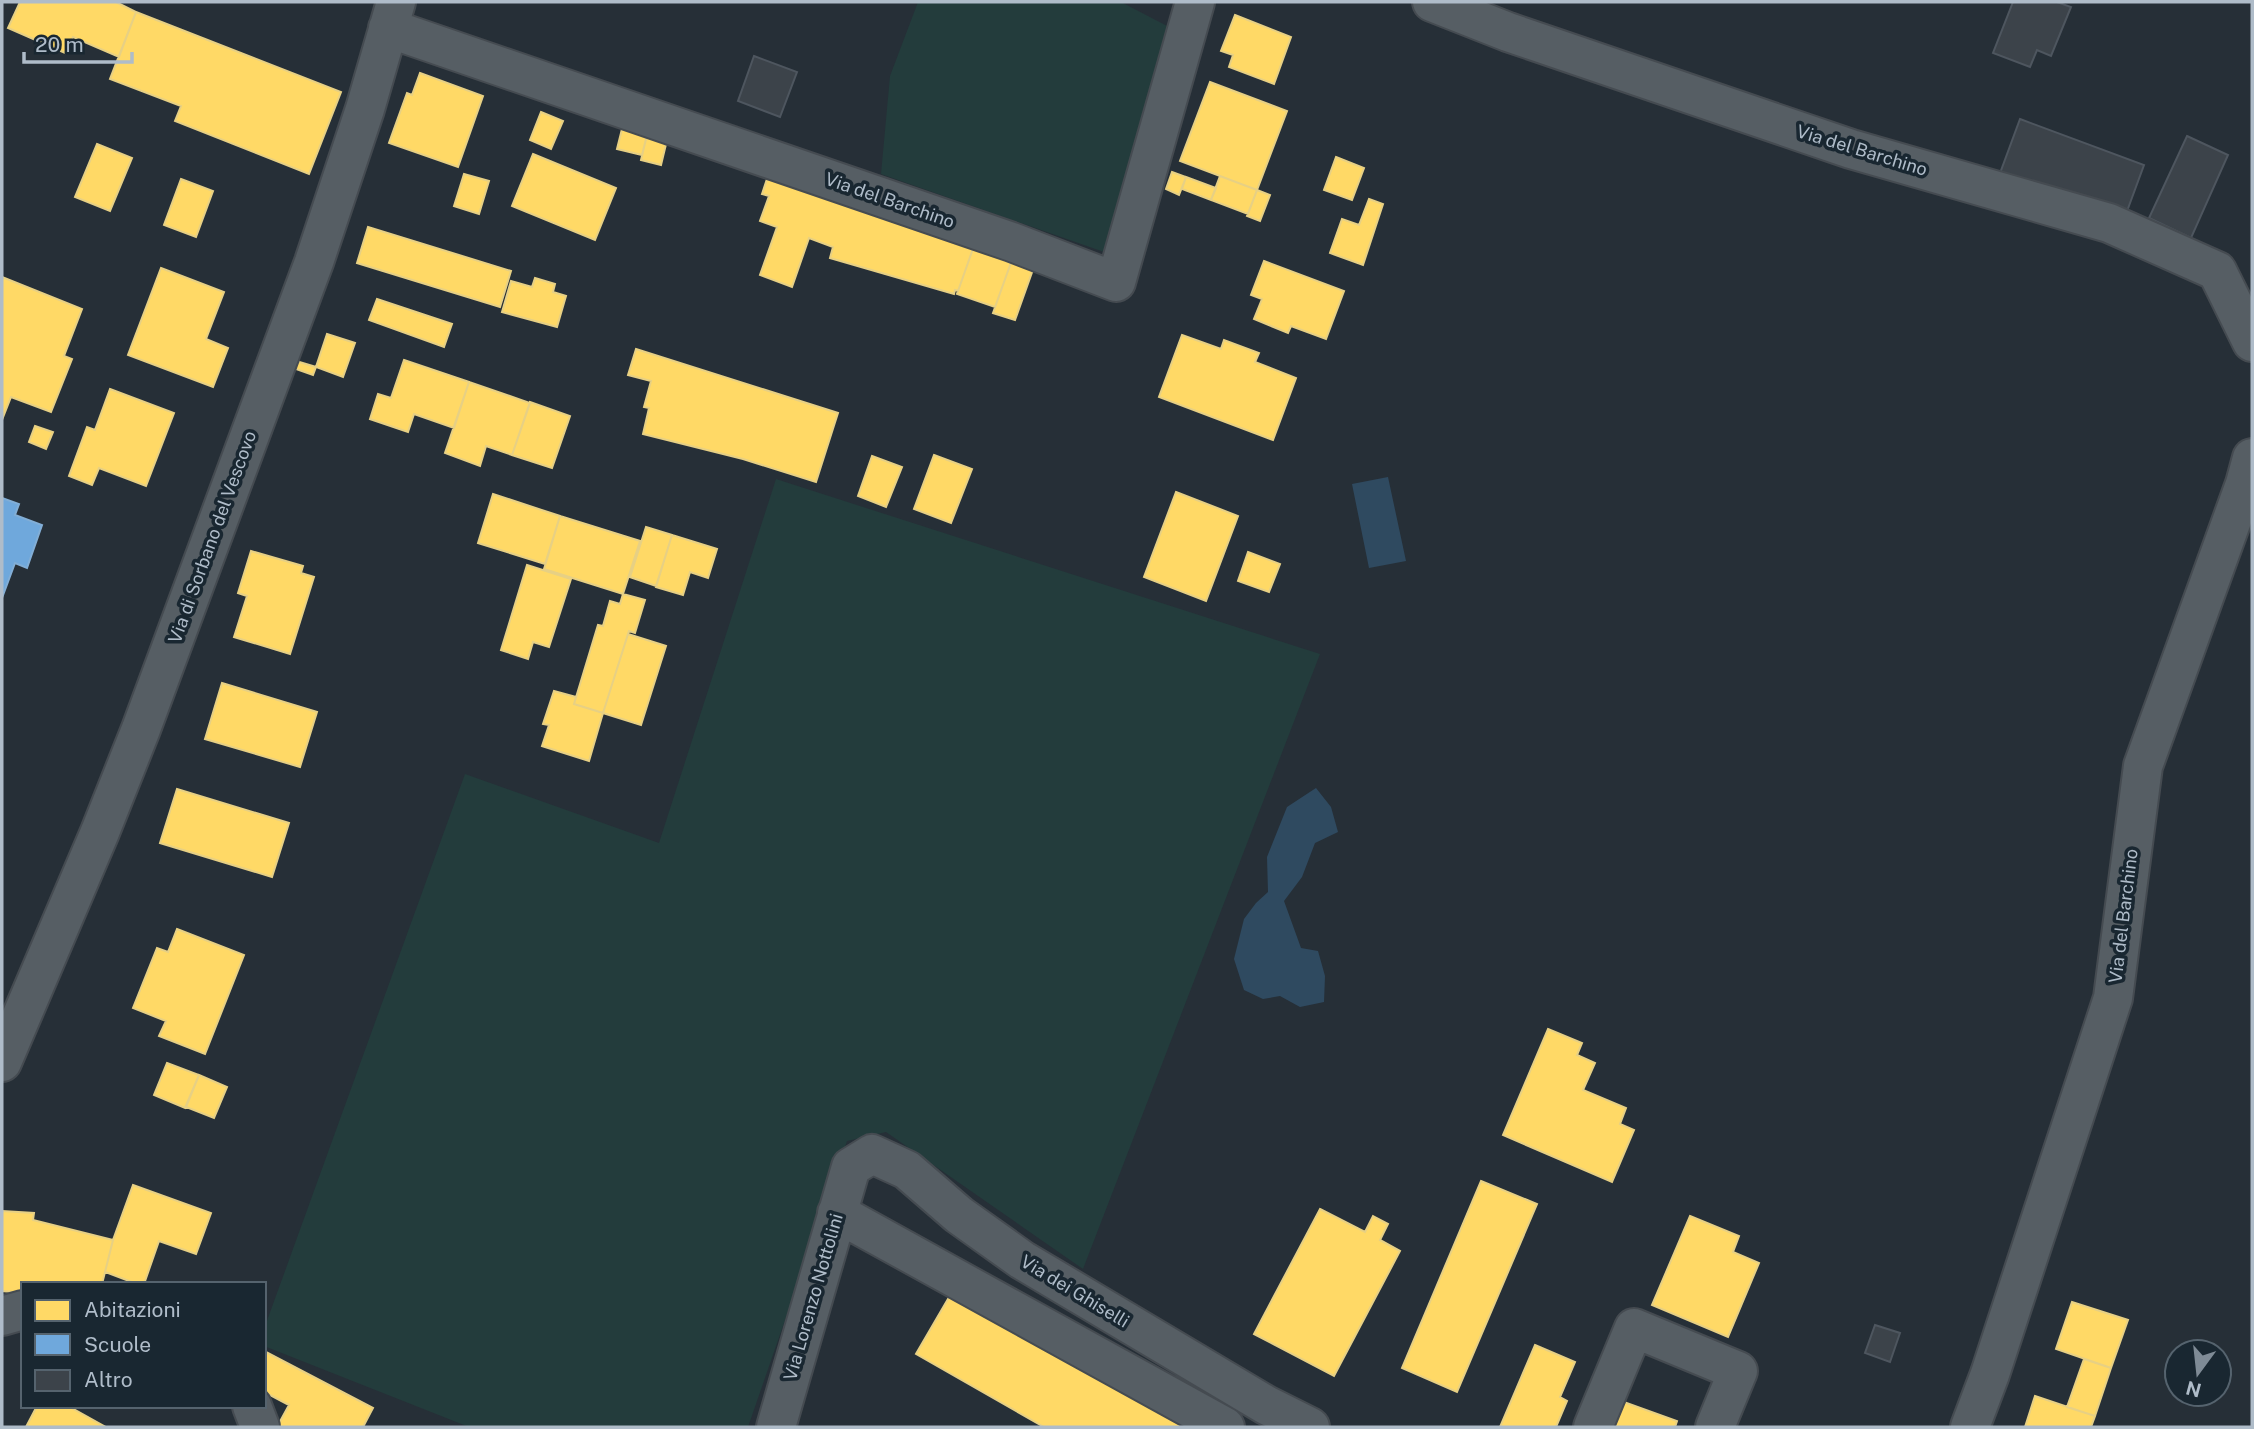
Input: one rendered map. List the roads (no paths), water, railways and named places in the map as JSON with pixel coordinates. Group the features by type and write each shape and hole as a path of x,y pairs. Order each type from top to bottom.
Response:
{"street":[{"name":"Via del Barchino","path":"392,15 1116,282 1195,2"},
{"name":"Via del Barchino","path":"1432,2 1508,32 1851,149 2109,223 2217,271 2252,342"},
{"name":"Via di Sorbano del Vescovo","path":"2,1062 141,729 314,262 365,109 392,15"},
{"name":"Via del Barchino","path":"1970,1427 1990,1374 2113,998 2143,766 2252,458"},
{"name":"Via dei Ghiselli","path":"850,1167 872,1154 907,1170 959,1215 1022,1260 1266,1405 1310,1427"},
{"name":"Via Lorenzo Nottolini","path":"776,1427 850,1167"},
{"path":"837,1213 1225,1427"},
{"path":"2,1316 21,1311"},
{"path":"1593,1427 1634,1328 1738,1371 1715,1427"},
{"path":"253,1408 260,1427"}],"water":[{"path":"1388,477 1406,561 1369,568 1352,484"},
{"path":"1316,788 1331,807 1338,832 1315,843 1302,877 1284,901 1301,948 1318,951 1325,976 1324,1002 1300,1007 1280,996 1263,999 1244,990 1234,959 1244,919 1268,892 1267,857 1287,807"}]}
